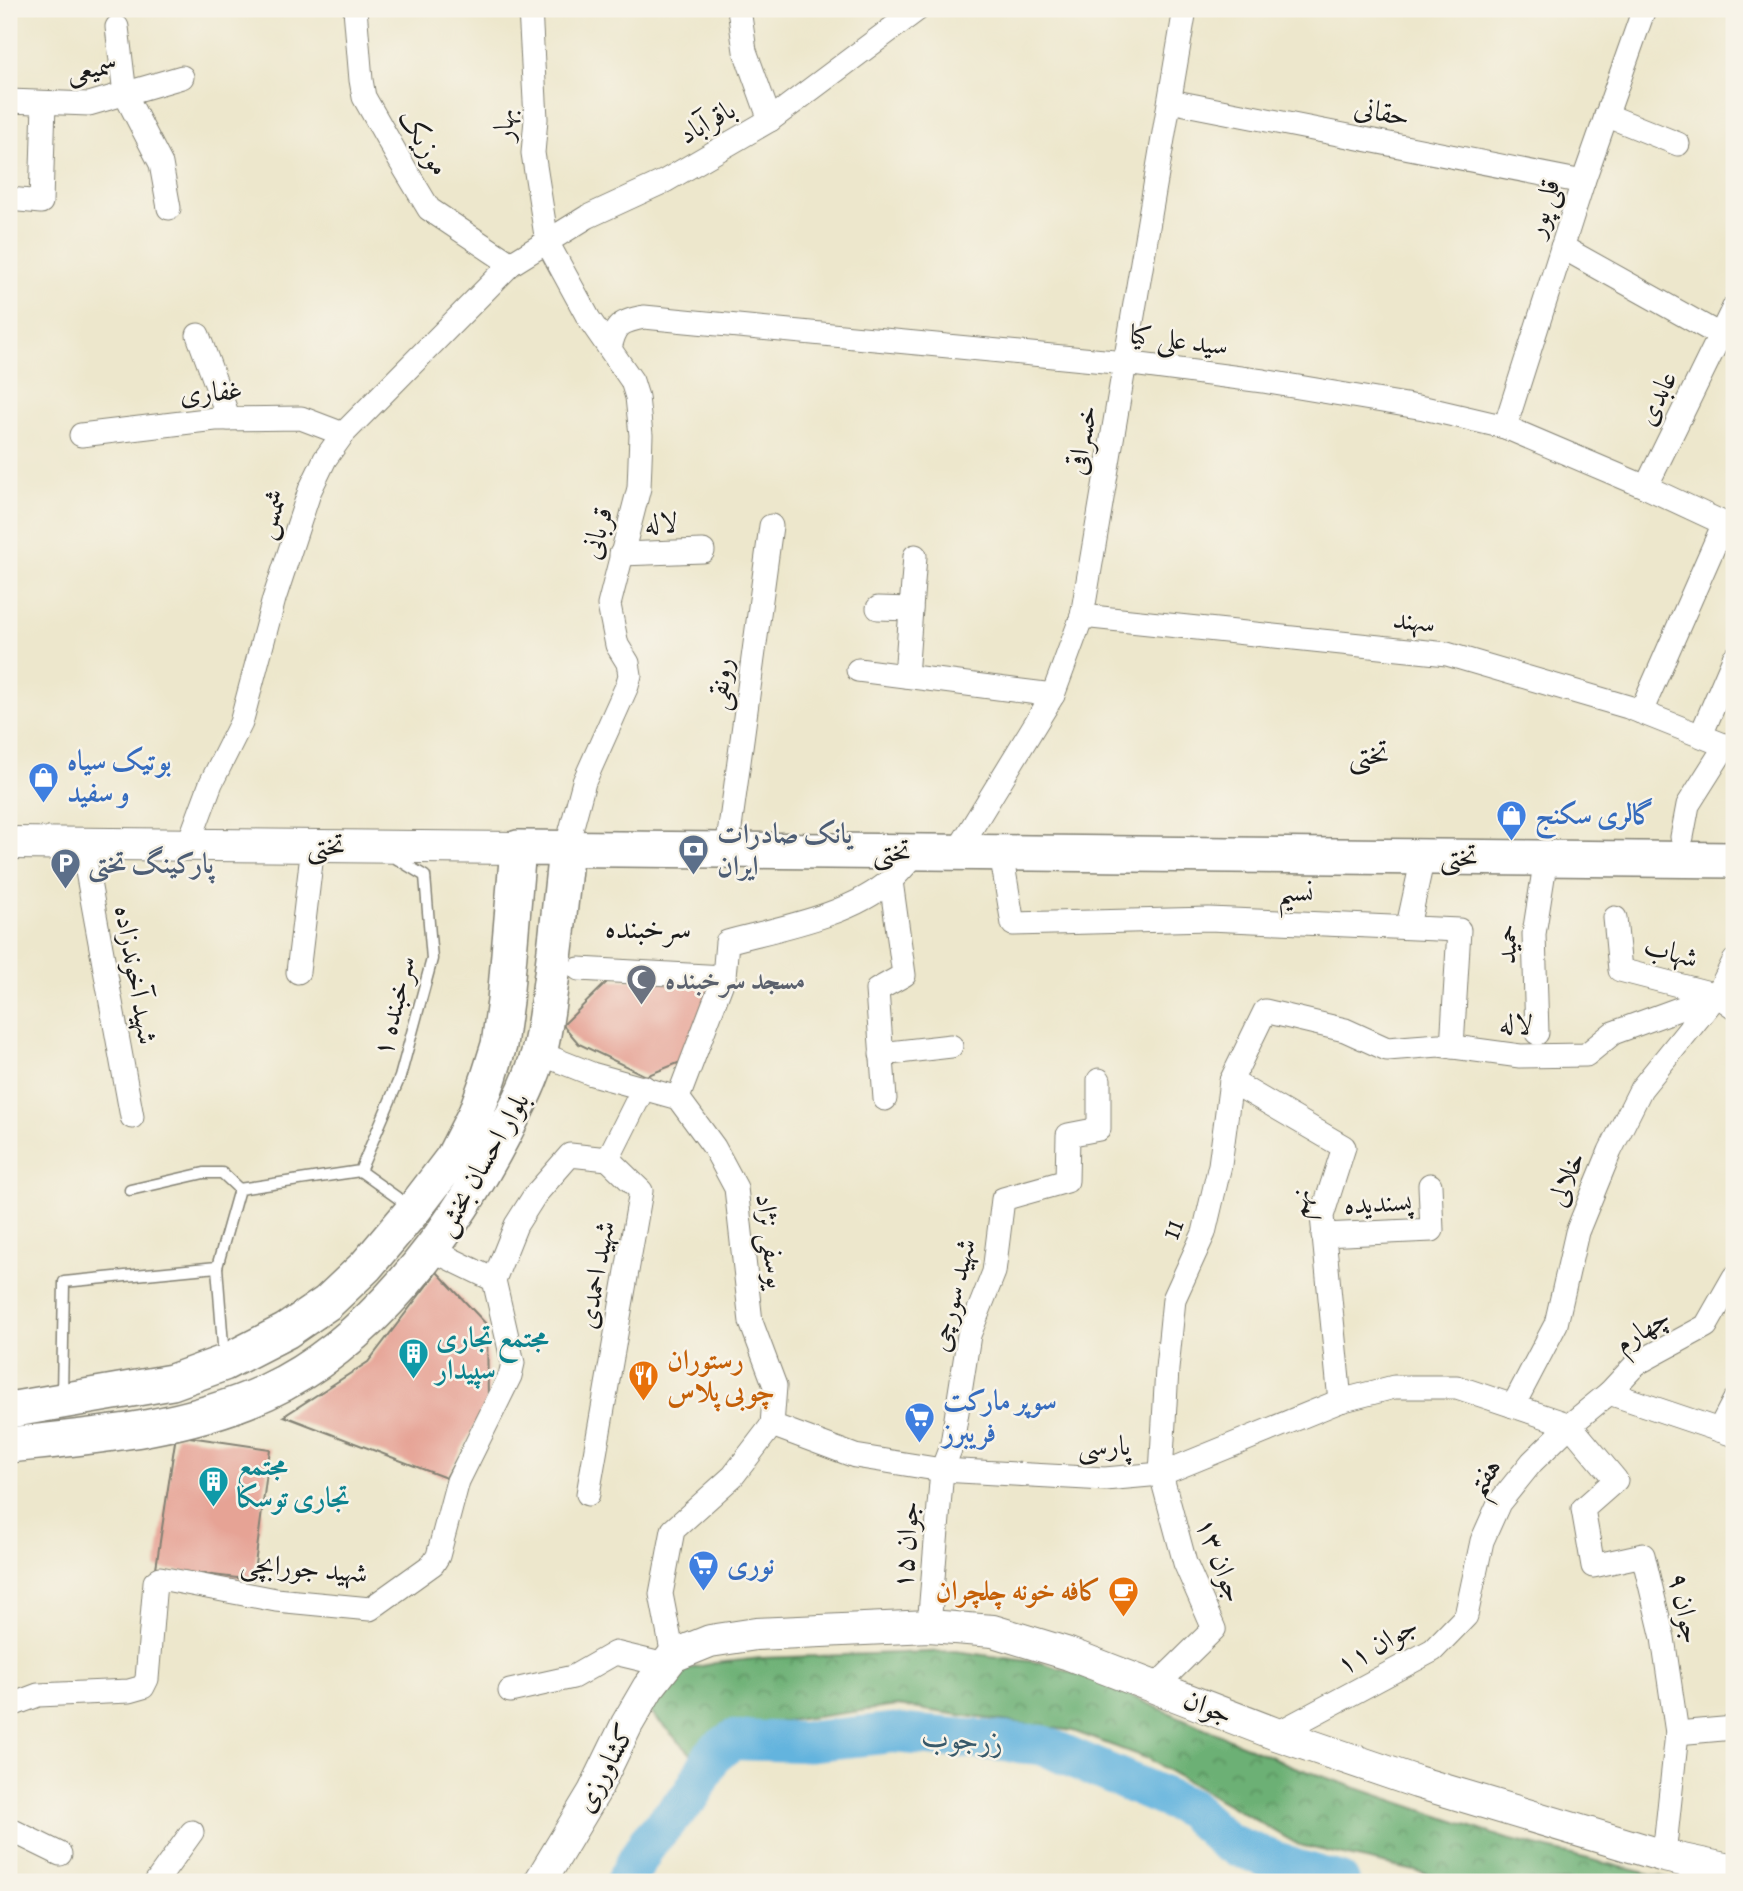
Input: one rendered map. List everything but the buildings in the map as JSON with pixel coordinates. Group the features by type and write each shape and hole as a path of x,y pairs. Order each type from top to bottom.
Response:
{"main road":[{"name":"تختی","path":"9,843 1734,860"},
{"name":"بلوار احسان بخش","path":"9,1410 172,1382 224,1363 286,1331 327,1303 366,1266 453,1158 476,1113 500,1034 518,848"},
{"name":"بلوار احسان بخش","path":"9,1445 137,1430 213,1411 267,1391 306,1369 348,1338 399,1287 432,1250 479,1180 514,1112 539,1053 546,1023 566,849"},
{"path":"510,931 518,916 533,910 549,915 557,930"},
{"name":"جوان","path":"669,1661 710,1641 756,1634 929,1626 993,1631 1069,1654 1276,1734 1417,1782 1664,1856 1734,1871"},
{"name":"کشاورزی","path":"540,1882 594,1792 627,1724 669,1661"}],"street":[{"name":"موزیک","path":"355,9 360,80 364,97 398,159 429,209 512,264"},
{"name":"بهار","path":"530,9 536,119 533,153 547,242"},
{"path":"739,9 745,51 771,120"},
{"name":"باقرآباد","path":"512,264 587,217 665,181 771,120 918,9"},
{"name":"خسراقی","path":"957,852 1053,695 1082,616 1185,9"},
{"name":"قلی پور","path":"1505,427 1583,182 1644,9"},
{"path":"117,27 125,94 161,164 169,208"},
{"name":"سمیعی","path":"9,101 89,104 182,77"},
{"name":"حقانی","path":"1170,101 1583,182"},
{"path":"9,200 41,202 44,103"},
{"path":"1606,115 1678,144"},
{"name":"قربانی","path":"547,242 589,319 632,381 637,397 641,435 637,501 609,605 617,645 628,663 630,675 584,782 566,849"},
{"path":"1562,247 1727,339"},
{"name":"شمس","path":"188,845 211,783 241,723 274,599 310,490 325,459 344,434 512,264"},
{"name":"عابدی","path":"1646,487 1727,339 1734,307"},
{"name":"سید علی کیا","path":"610,348 614,332 623,322 643,317 1125,363 1263,381 1424,408 1505,427 1646,487 1729,526"},
{"path":"198,335 229,419"},
{"name":"غفاری","path":"81,435 229,419 302,418 344,434"},
{"name":"رونقی","path":"727,850 771,526"},
{"path":"1641,712 1729,526"},
{"name":"لاله","path":"621,554 703,551"},
{"path":"906,677 915,556"},
{"path":"878,608 911,609"},
{"name":"سهند","path":"1082,616 1447,654 1641,712 1730,747 1688,805 1682,837"},
{"path":"1701,735 1734,658"},
{"path":"858,670 1053,695"},
{"name":"شهید آخوندزاده","path":"82,844 132,1117"},
{"path":"298,972 313,846"},
{"path":"539,1053 592,1074 678,1098 724,977 727,942 821,916 867,897 891,881 917,852"},
{"name":"نسیم","path":"1001,853 1013,924 1209,919 1459,930 1452,1047"},
{"path":"1408,926 1423,857"},
{"name":"حمید","path":"1537,1033 1534,934 1546,858"},
{"path":"885,1098 877,990 904,975 891,881"},
{"name":"شهاب","path":"1615,918 1620,970 1725,1001"},
{"path":"1725,1001 1734,961"},
{"path":"579,969 724,977"},
{"name":"لاله","path":"1265,1012 1345,1030 1387,1049 1439,1045 1520,1056 1586,1055 1612,1033 1725,1001"},
{"name":"خلالی","path":"1513,1406 1556,1325 1577,1232 1610,1151 1641,1089 1725,1001"},
{"name":"11","path":"1161,1474 1174,1299 1204,1233 1220,1165 1231,1081 1265,1012"},
{"path":"881,1055 951,1046"},
{"name":"شهید سورچی","path":"942,1469 952,1444 969,1335 995,1272 1003,1199 1067,1181 1068,1135 1099,1129 1100,1080"},
{"name":"نهم","path":"1231,1081 1344,1147 1321,1216 1340,1401"},
{"path":"432,1250 494,1280 516,1225 535,1195 570,1155 608,1159 643,1087"},
{"name":"یوسفی نژاد","path":"678,1098 714,1147 736,1188 751,1322 775,1386 772,1425"},
{"name":"شهید احمدی","path":"588,1494 641,1191 608,1159"},
{"name":"پسندیده","path":"1323,1235 1432,1230 1430,1185"},
{"name":"شهید جورابچی","path":"9,1706 38,1695 143,1687 147,1679 155,1582 160,1578 276,1600 370,1609 433,1564 442,1546 458,1480 510,1376 513,1363 494,1280"},
{"name":"چهارم","path":"1570,1424 1609,1393 1636,1364 1706,1326 1732,1286"},
{"name":"پارسی","path":"772,1425 855,1456 942,1469 1105,1479 1161,1474 1340,1401 1394,1387 1457,1387 1570,1424"},
{"path":"1609,1393 1727,1432 1734,1401"},
{"name":"هفتم","path":"1475,1579 1482,1541 1499,1503 1532,1462 1570,1424"},
{"name":"جوان ۹","path":"1570,1424 1616,1480 1583,1509 1593,1566 1643,1555 1663,1638 1677,1733 1664,1856"},
{"path":"510,1691 573,1677 615,1653 669,1661 661,1594 673,1530 733,1476 772,1425"},
{"name":"جوان ۱۵","path":"929,1626 942,1469"},
{"name":"جوان ۱۳","path":"1156,1686 1214,1629 1185,1563 1161,1474"},
{"name":"جوان ۱۱","path":"1276,1734 1433,1650 1466,1616 1475,1579"},
{"path":"1677,1733 1734,1728"},
{"path":"9,1829 60,1854"},
{"path":"156,1882 192,1832"}],"lane":[{"name":"سرخبنده ۱","path":"360,1171 400,1077 432,959 425,876 378,847"},
{"path":"239,1189 360,1171 414,1209"},
{"path":"130,1191 204,1173 222,1172 239,1189"},
{"path":"224,1363 217,1267 239,1189"},
{"path":"62,1402 64,1282 217,1267"}],"green space":[{"path":"955,1651 1043,1663 1094,1680 1292,1766 1507,1839 1682,1882 1464,1882 1299,1845 1146,1758 1073,1731 897,1706 727,1729 694,1757 644,1706 680,1671 715,1663 761,1658"}],"waterway":[{"name":"زرجوب","path":"625,1882 648,1842 692,1794 714,1753 733,1740 803,1742 892,1733 1042,1745 1189,1808 1226,1842 1295,1869 1340,1882"}],"place":[{"name":"بوتیک سیاه و سفید","path":"44,804"},
{"name":"گالری سکنج","path":"1512,842"},
{"name":"یانک صادرات ایران","path":"694,877"},
{"name":"پارکینگ تختی","path":"65,891"},
{"name":"مسجد سرخبنده","path":"642,1007"},
{"name":"مجتمع تجاری سپیدار","path":"413,1381"},
{"name":"رستوران چوبی پلاس","path":"644,1403"},
{"name":"سوپر مارکت فریبرز","path":"920,1444"},
{"name":"مجتمع تجاری توسکا","path":"214,1509"},
{"name":"نوری","path":"704,1592"},
{"name":"کافه خونه چلچران","path":"1124,1618"}],"district":[{"name":"تختی","path":"1369,754"},
{"name":"سرخبنده","path":"648,928"}]}
